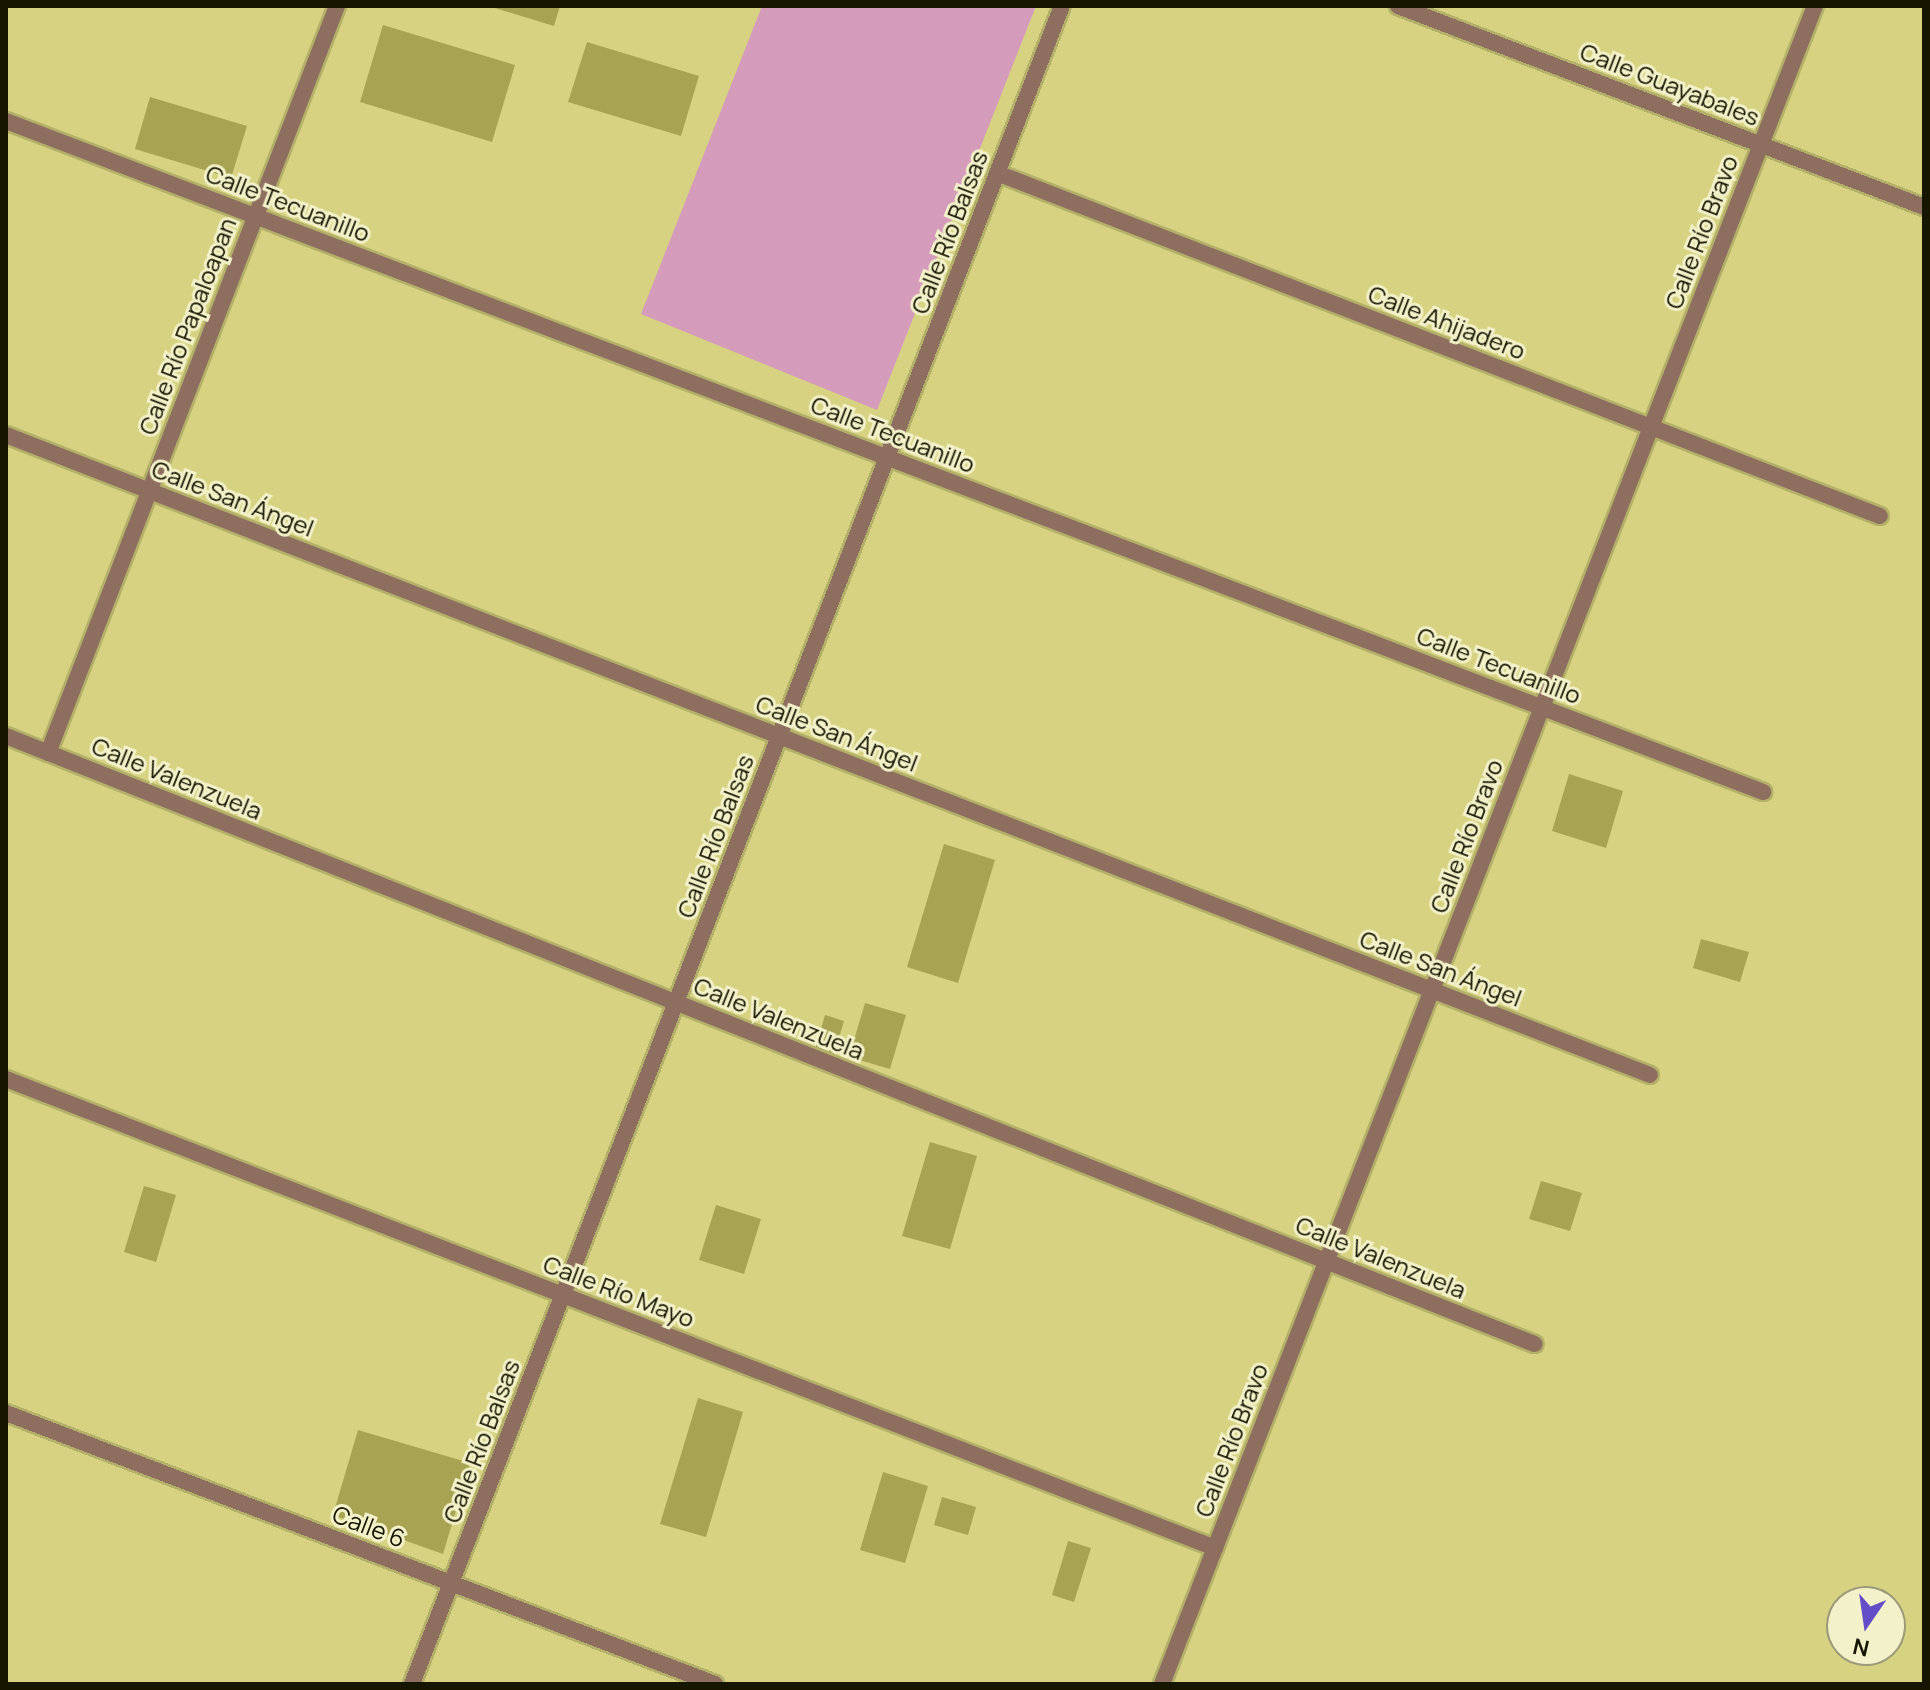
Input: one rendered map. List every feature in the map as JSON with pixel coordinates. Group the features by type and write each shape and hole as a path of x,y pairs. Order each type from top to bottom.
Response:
{"street":[{"name":"Calle Río Papaloapan","path":"48,753 337,6"},
{"name":"Calle Río Balsas","path":"412,1684 1062,6"},
{"name":"Calle Guayabales","path":"1398,6 1924,207"},
{"name":"Calle Río Bravo","path":"1162,1684 1815,6"},
{"name":"Calle Tecuanillo","path":"6,121 1763,792"},
{"name":"Calle Ahijadero","path":"997,173 1880,516"},
{"name":"Calle San Ángel","path":"6,435 1650,1075"},
{"name":"Calle Valenzuela","path":"6,736 1535,1344"},
{"name":"Calle Río Mayo","path":"6,1079 1215,1548"},
{"name":"Calle 6","path":"6,1413 715,1684"}],"shaded area":[{"path":"762,6 1036,6 877,410 641,314"}],"building":[{"path":"488,6 560,6 554,26"},
{"path":"383,25 515,65 492,142 360,102"},
{"path":"587,42 699,76 681,136 568,102"},
{"path":"150,97 247,126 231,178 135,149"},
{"path":"1569,774 1623,791 1606,848 1552,831"},
{"path":"944,844 995,860 958,983 907,967"},
{"path":"1701,939 1749,952 1740,982 1693,968"},
{"path":"865,1003 906,1015 890,1069 849,1057"},
{"path":"825,1015 844,1021 832,1061 813,1056"},
{"path":"930,1142 977,1156 950,1249 902,1236"},
{"path":"1541,1181 1582,1193 1570,1231 1529,1219"},
{"path":"144,1186 176,1195 156,1262 124,1252"},
{"path":"716,1205 761,1219 744,1274 699,1260"},
{"path":"698,1398 743,1412 706,1537 660,1524"},
{"path":"358,1430 470,1463 443,1554 333,1515"},
{"path":"883,1472 928,1486 905,1563 860,1550"},
{"path":"942,1497 976,1507 968,1535 934,1525"},
{"path":"1068,1541 1091,1548 1074,1602 1052,1595"}]}
